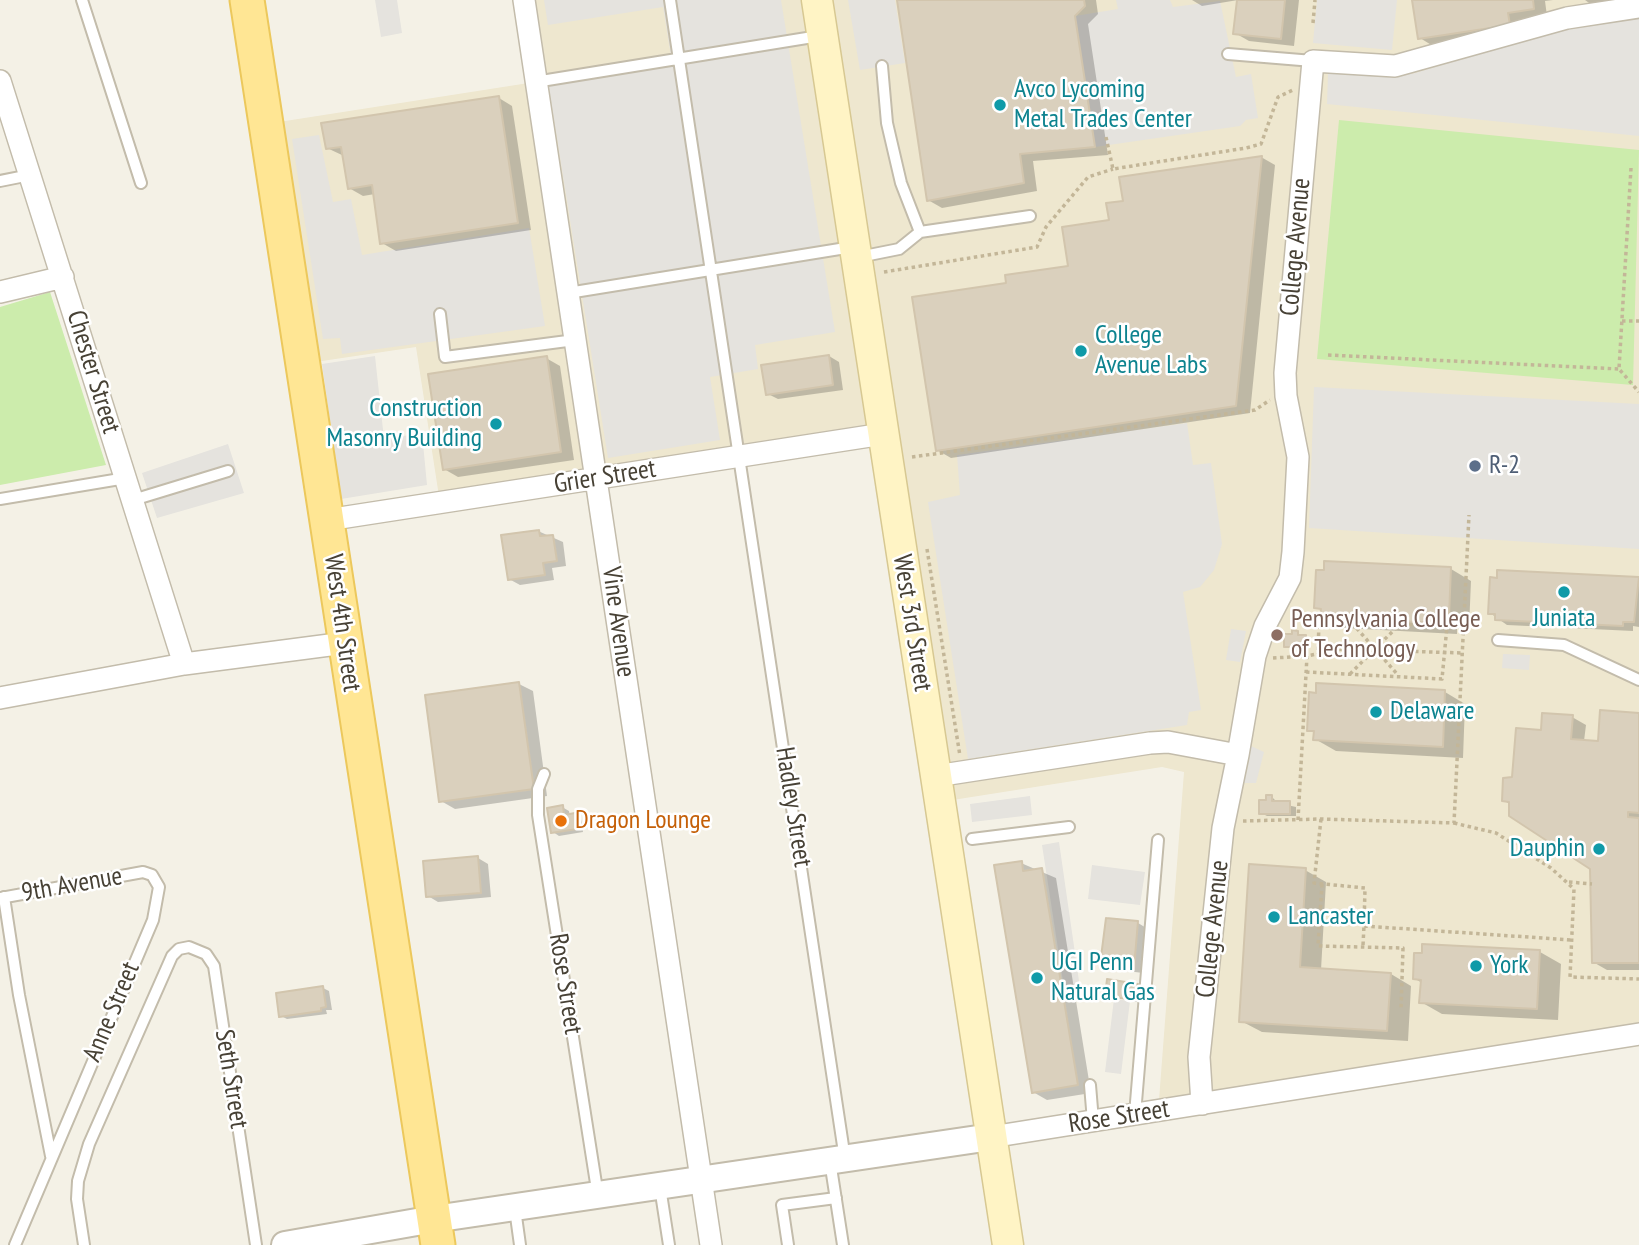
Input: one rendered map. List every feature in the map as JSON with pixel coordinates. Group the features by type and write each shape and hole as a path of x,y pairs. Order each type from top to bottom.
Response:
{"main road":[{"name":"West 4th Street","path":"247,0 436,1232"},
{"name":"West 3rd Street","path":"817,0 1008,1245"}],"street":[{"name":"Vine Avenue","path":"524,0 711,1245"},
{"path":"1313,61 1395,66 1567,18 1639,7"},
{"name":"College Avenue","path":"1202,1104 1199,1057 1223,828 1255,656 1265,626 1290,578 1293,552 1298,457 1286,396 1286,373 1313,61"},
{"name":"Chester Street","path":"0,81 184,664"},
{"path":"0,292 64,277"},
{"name":"Grier Street","path":"327,520 883,434"},
{"path":"0,698 184,664 345,643"},
{"path":"936,776 1150,743 1168,742 1238,755"},
{"name":"Rose Street","path":"285,1245 436,1232 515,1209 991,1138 1639,1034"}],"lane":[{"path":"82,0 141,183"},
{"name":"Hadley Street","path":"670,0 740,456 838,1160 836,1198 843,1245"},
{"path":"535,82 822,36"},
{"path":"1228,54 1313,61"},
{"path":"882,66 887,123 898,171 920,232"},
{"path":"0,181 30,175"},
{"path":"568,293 710,269 899,249 920,232 1030,216"},
{"path":"440,314 445,357 575,340"},
{"path":"133,500 228,471"},
{"path":"0,499 126,478"},
{"path":"1498,640 1564,645 1639,680"},
{"name":"Rose Street","path":"544,774 538,789 538,815 598,1196"},
{"path":"972,839 1069,827"},
{"path":"1135,1114 1154,914 1158,840"},
{"name":"9th Avenue","path":"2,897 143,872"},
{"name":"Anne Street","path":"15,1245 153,920 159,887 156,879 143,872"},
{"path":"2,897 52,1157"},
{"name":"Seth Street","path":"172,956 179,949 199,949 214,966 256,1245"},
{"name":"Anne Street","path":"84,1245 77,1199 79,1174 89,1144 172,956"},
{"path":"1090,1085 1093,1121"},
{"path":"660,1187 669,1245"},
{"path":"788,1245 782,1205 836,1198"},
{"path":"515,1209 520,1245"}],"path":[{"path":"1313,23 1315,0"},
{"path":"884,272 1037,247 1046,227 1088,177 1113,169 1261,144 1278,97 1297,88"},
{"path":"1107,138 1113,169"},
{"path":"1630,168 1619,369 1639,392"},
{"path":"1622,321 1639,321"},
{"path":"1328,355 1619,369"},
{"path":"912,457 1255,410 1265,401 1272,400"},
{"path":"1454,823 1469,516"},
{"path":"1306,672 1443,679 1447,626 1319,621 1318,654"},
{"path":"1352,623 1399,677"},
{"path":"1350,674 1400,624"},
{"path":"1268,658 1307,656 1342,649 1462,653"},
{"path":"1298,820 1307,656"},
{"path":"1321,819 1314,883 1365,888 1363,945"},
{"path":"1243,821 1321,819 1454,823 1496,833 1551,868 1574,889 1570,977 1639,979"},
{"path":"1567,882 1592,884"},
{"path":"1322,884 1318,946 1403,947 1401,1010"},
{"path":"1364,926 1572,940"}],"shaded area":[{"path":"375,0 397,0 402,33 381,37"},
{"name":"Pennsylvania College of Technology","path":"524,0 1639,0 1639,1025 1159,1100 1184,772 1162,767 940,802 883,434 440,503 416,347 302,364 266,124 535,82"},
{"path":"544,0 781,0 835,332 755,345 758,369 710,377 720,440 608,458 548,82 672,62 663,7 548,25"},
{"path":"848,0 895,0 905,63 860,70"},
{"path":"1116,0 1170,0 1173,7 1220,1 1236,77 1251,74 1258,118 1246,120 1240,126 1095,147 1075,16 1118,9"},
{"path":"1317,0 1397,0 1392,50 1313,43"},
{"path":"1639,17 1639,136 1327,104 1328,73 1412,74 1567,27"},
{"path":"319,135 333,202 351,199 362,255 529,228 545,326 342,354 340,338 323,339 292,139"},
{"path":"375,356 384,439 422,433 427,485 341,499 322,364"},
{"name":"R-2","path":"1314,387 1639,404 1639,549 1309,528"},
{"path":"1187,423 1193,465 1211,463 1222,544 1214,570 1200,587 1183,592 1201,710 1189,712 1187,725 968,759 928,502 960,495 957,455"},
{"path":"228,444 244,493 157,518 142,473"},
{"path":"1231,629 1246,631 1240,662 1226,660"},
{"path":"1503,654 1530,655 1529,670 1502,668"},
{"path":"1251,746 1264,752 1256,783 1242,783"},
{"path":"1030,796 1032,815 972,822 970,804"},
{"path":"1059,842 1080,988 1066,1001 1042,845"},
{"path":"1092,865 1145,872 1140,905 1088,899"},
{"path":"1114,999 1130,1001 1121,1074 1105,1072"}],"green space":[{"path":"1339,120 1639,150 1633,385 1317,359"},
{"path":"50,292 106,465 0,485 0,307"}],"building":[{"name":"Avco Lycoming Metal Trades Center","path":"897,0 1084,0 1085,6 1075,16 1095,147 1020,154 1024,183 927,201"},
{"name":"Avco Lycoming Metal Trades Center","path":"1237,0 1285,0 1281,39 1233,34"},
{"path":"1412,0 1533,0 1534,9 1508,13 1510,25 1418,39"},
{"path":"499,96 518,223 380,244 372,185 348,189 341,147 326,149 321,123"},
{"name":"College Avenue Labs","path":"1262,156 1236,406 936,451 912,297 1006,283 1005,275 1068,266 1062,227 1109,220 1106,203 1123,201 1119,177"},
{"path":"829,355 833,385 766,395 761,365"},
{"name":"Construction Masonry Building","path":"547,356 561,452 443,470 428,374"},
{"path":"539,530 540,536 553,535 557,561 543,563 545,575 508,580 501,535"},
{"path":"1324,561 1451,567 1449,617 1437,616 1437,623 1320,617 1321,609 1314,608 1316,570 1324,570"},
{"name":"Juniata","path":"1497,570 1639,577 1634,622 1623,622 1623,626 1495,620 1495,614 1488,614 1490,577 1497,578"},
{"path":"1292,630 1298,631 1298,635 1306,635 1306,647 1284,647 1284,634 1292,634"},
{"path":"519,682 534,789 439,802 425,695"},
{"name":"Delaware","path":"1316,683 1445,690 1443,747 1313,740 1314,731 1307,731 1309,692 1316,693"},
{"name":"Dauphin","path":"1600,710 1639,713 1639,813 1628,812 1628,817 1639,818 1639,963 1592,963 1590,869 1509,816 1509,802 1502,801 1503,778 1512,777 1516,728 1541,730 1542,713 1573,715 1571,739 1598,741"},
{"path":"1266,795 1272,795 1272,801 1290,801 1290,814 1259,814 1259,800 1266,800"},
{"path":"563,805 564,815 575,813 577,829 551,833 547,808"},
{"path":"478,856 481,893 426,897 423,861"},
{"name":"UGI Penn Natural Gas","path":"1022,861 1023,871 1042,868 1078,1085 1032,1093 994,865"},
{"name":"Lancaster","path":"1249,864 1306,868 1300,967 1391,973 1387,1031 1239,1022"},
{"path":"1106,918 1138,921 1134,968 1100,965"},
{"name":"York","path":"1422,944 1540,950 1537,1009 1419,1003 1421,980 1413,979 1414,953 1422,953"},
{"path":"1107,979 1138,984 1135,1000 1105,996"},
{"path":"323,986 326,1007 321,1008 321,1011 279,1017 276,993"}],"place":[{"name":"Avco Lycoming Metal Trades Center","path":"1000,105"},
{"name":"College Avenue Labs","path":"1081,351"},
{"name":"Construction Masonry Building","path":"496,424"},
{"name":"R-2","path":"1475,466"},
{"name":"Juniata","path":"1564,592"},
{"name":"Pennsylvania College of Technology","path":"1277,635"},
{"name":"Delaware","path":"1376,712"},
{"name":"Dragon Lounge","path":"561,821"},
{"name":"Dauphin","path":"1599,849"},
{"name":"Lancaster","path":"1274,917"},
{"name":"York","path":"1476,966"},
{"name":"UGI Penn Natural Gas","path":"1037,978"}]}
